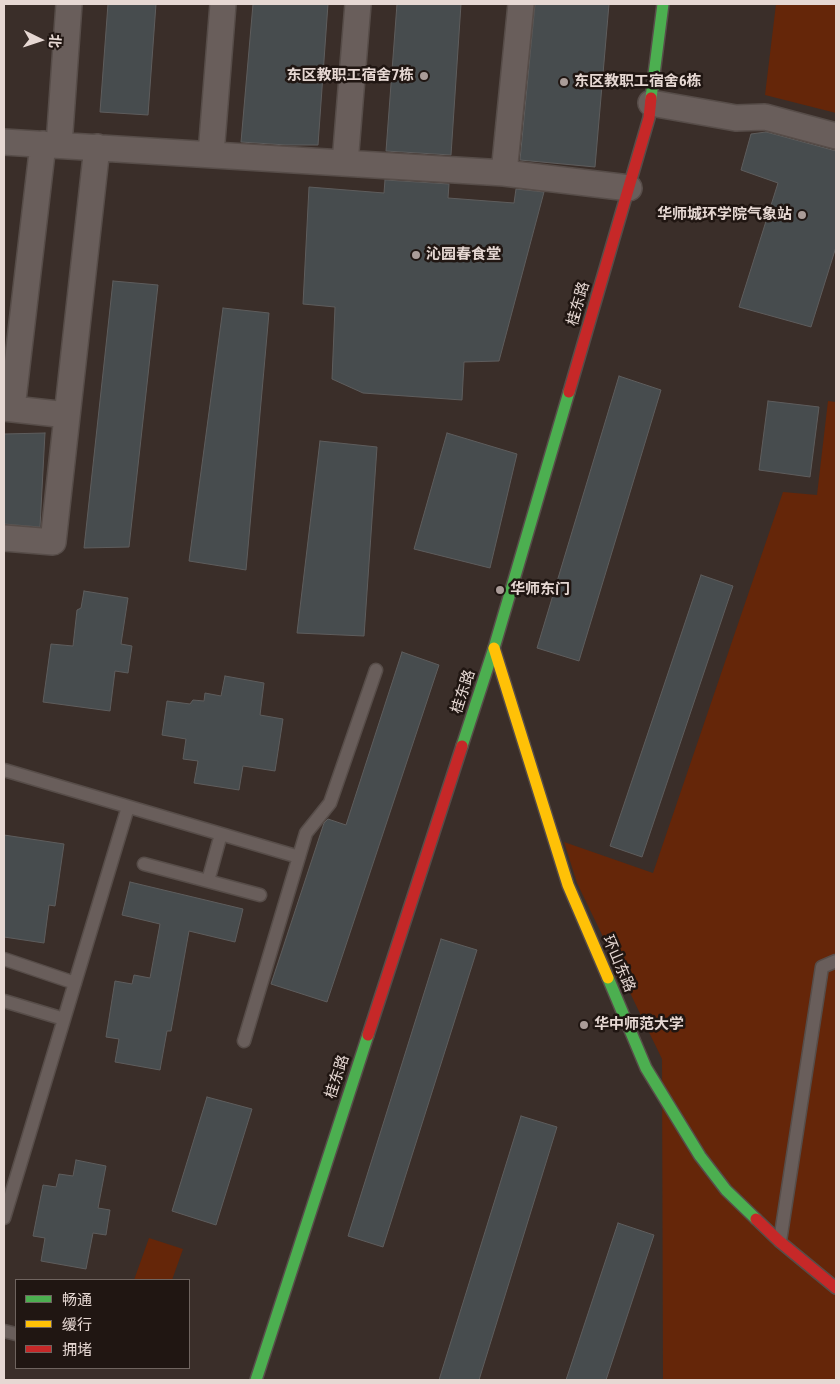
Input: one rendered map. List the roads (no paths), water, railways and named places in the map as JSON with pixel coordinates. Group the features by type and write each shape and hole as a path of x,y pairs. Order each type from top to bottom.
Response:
{"street":[{"path":"67,416 8,408 51,144 69,4"},
{"path":"211,154 223,4"},
{"path":"345,163 358,4"},
{"path":"504,173 521,4"},
{"name":"桂东路","path":"256,1380 494,648 649,118 663,4"},
{"path":"651,103 736,118 765,117 836,136"},
{"path":"4,142 504,173 630,188"},
{"path":"4,538 53,542 98,147"},
{"name":"环山东路","path":"494,648 568,885 646,1068 674,1116 726,1190 779,1241 836,1288"}],"lane":[{"path":"244,1041 306,833 330,804 376,670"},
{"path":"4,770 299,857"},
{"path":"4,1218 128,807"},
{"path":"208,881 221,834"},
{"path":"144,864 260,895"},
{"path":"4,959 75,982"},
{"path":"779,1241 822,967 836,961"},
{"path":"4,1001 64,1019"}],"place":[{"name":"东区教职工宿舍7栋","path":"424,76"},
{"name":"东区教职工宿舍6栋","path":"564,82"},
{"name":"华师城环学院气象站","path":"802,215"},
{"name":"沁园春食堂","path":"416,255"},
{"name":"华师东门","path":"500,590"},
{"name":"华中师范大学","path":"584,1025"}]}
